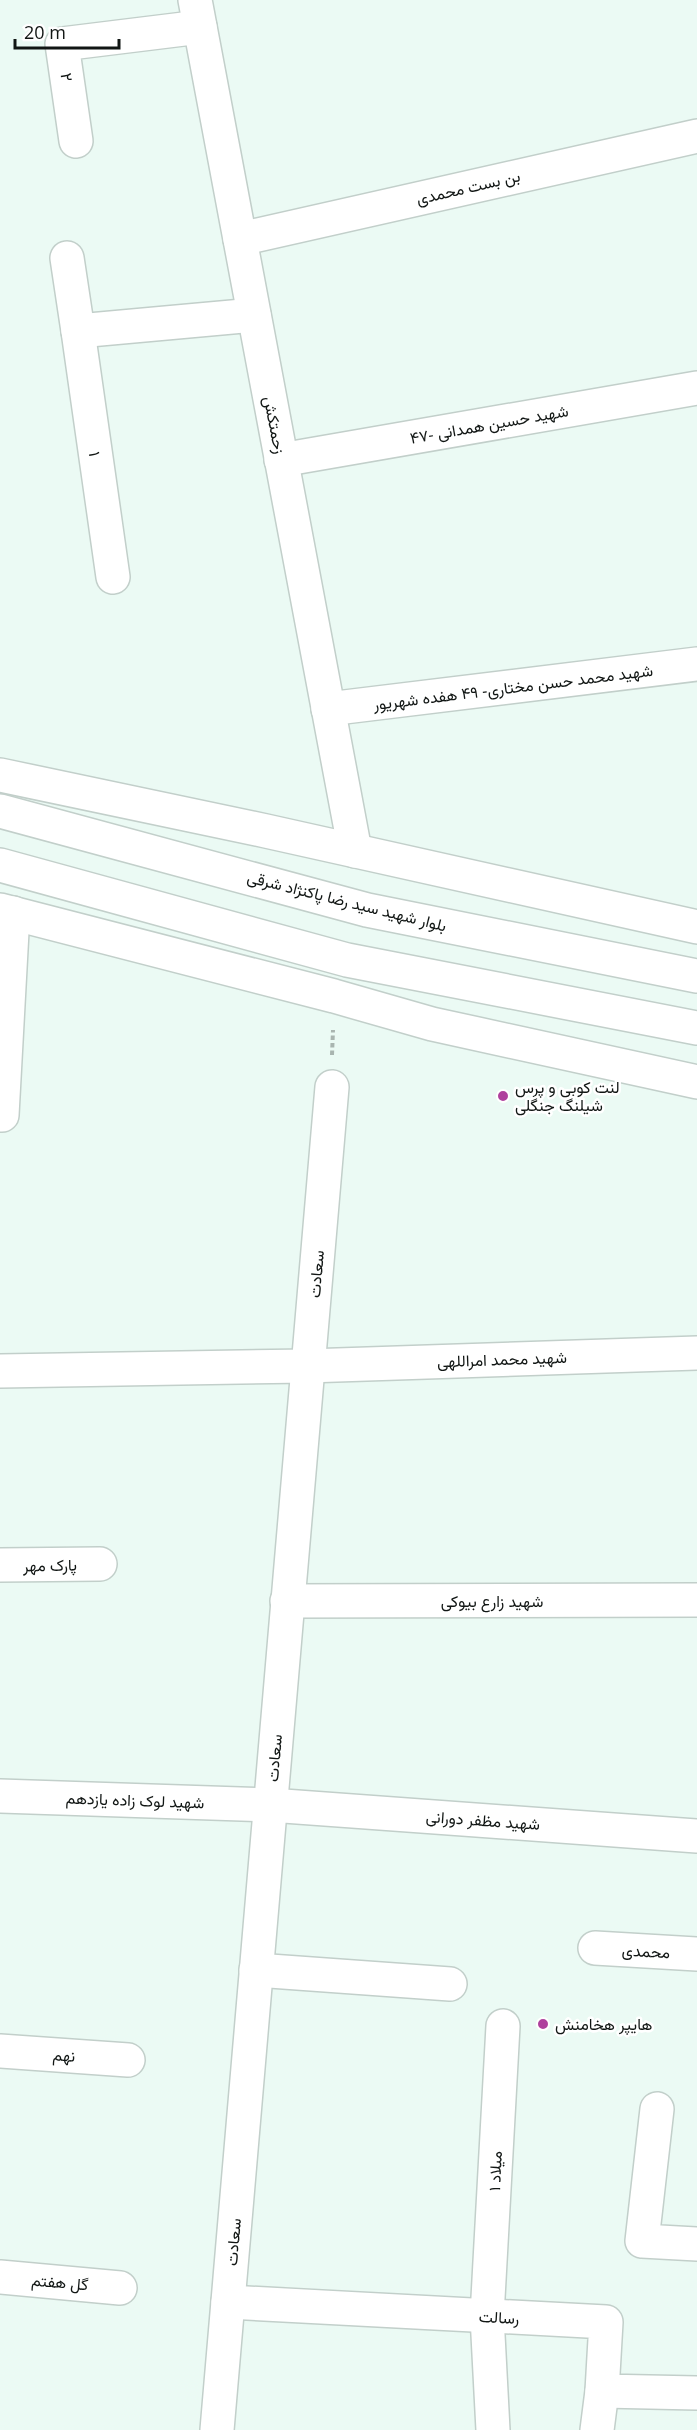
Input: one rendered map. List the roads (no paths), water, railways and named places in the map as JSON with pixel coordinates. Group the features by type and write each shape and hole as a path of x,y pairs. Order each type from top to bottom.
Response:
{"street":[{"name":"۲","path":"76,141 62,44 197,13"},
{"name":"زحمتکش","path":"197,13 355,851"},
{"name":"بن بست محمدی","path":"240,239 697,136"},
{"name":"۱","path":"67,258 113,577"},
{"path":"78,331 254,315"},
{"name":"شهید حسین همدانی -۴۷","path":"281,460 697,388"},
{"name":"شهید محمد حسن مختاری- ۴۹ هفده شهریور","path":"328,709 697,664"},
{"path":"0,775 697,927"},
{"name":"بلوار شهید سید رضا پاکنژاد شرقی","path":"0,811 367,910 697,976"},
{"path":"0,865 347,960 697,1028"},
{"path":"0,1115 2,1115 6,911 334,996 432,1024 697,1082"},
{"name":"سعادت","path":"217,2430 332,1087"},
{"name":"شهید محمد امراللهی","path":"0,1371 307,1366 697,1353"},
{"name":"پارک مهر","path":"0,1565 100,1564"},
{"name":"شهید زارع بیوکی","path":"287,1601 697,1600"},
{"name":"شهید لوک زاده یازدهم","path":"0,1796 270,1805"},
{"name":"شهید مظفر دورانی","path":"270,1805 697,1836"},
{"name":"محمدی","path":"595,1948 697,1954"},
{"path":"256,1970 450,1984"},
{"name":"میلاد ۱","path":"493,2430 487,2316 503,2026"},
{"name":"نهم","path":"0,2051 128,2060"},
{"path":"657,2109 642,2241 697,2244"},
{"name":"گل هفتم","path":"0,2277 120,2288"},
{"name":"رسالت","path":"228,2302 606,2322 602,2391"},
{"path":"597,2430 602,2391 697,2393"}],"place":[{"name":"لنت کوبی و پرس شیلنگ‌ جنگلی","path":"503,1096"},
{"name":"هایپر هخامنش","path":"543,2024"}]}
